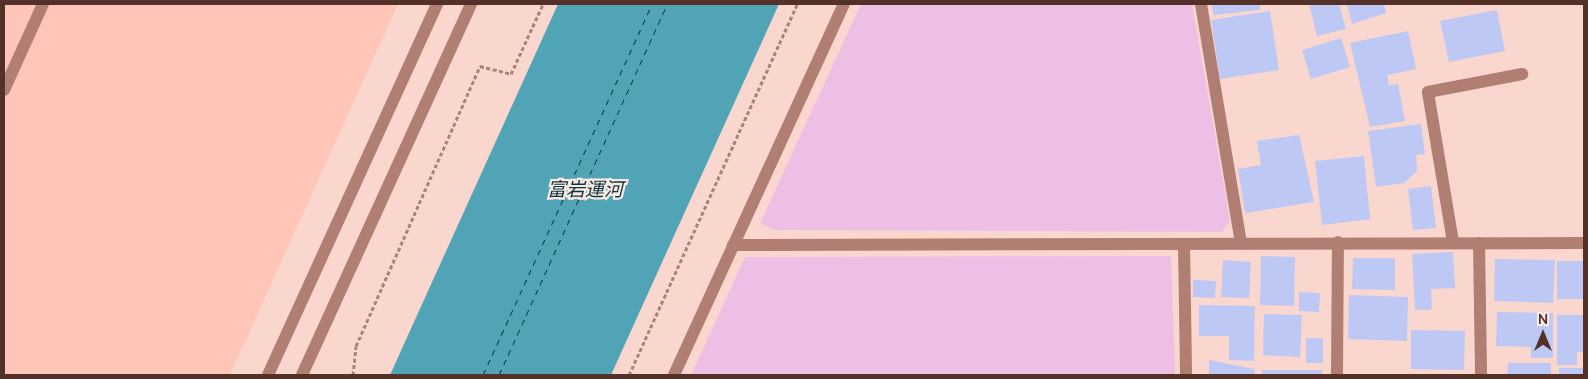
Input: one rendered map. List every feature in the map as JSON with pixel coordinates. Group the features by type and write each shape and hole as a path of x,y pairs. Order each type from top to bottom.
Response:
{"street":[{"path":"4,90 43,4"},
{"path":"268,375 437,4"},
{"path":"302,375 471,4"},
{"path":"674,375 844,4"},
{"path":"1201,4 1241,243"},
{"path":"1454,242 1428,92 1522,74"},
{"path":"732,245 1338,242 1584,243"},
{"path":"1337,375 1338,242"},
{"path":"1480,243 1481,375"},
{"path":"1184,244 1186,375"}],"path":[{"path":"353,375 356,346 480,66 511,74 543,4"},
{"path":"629,375 797,4"}],"shaded area":[{"path":"4,4 398,4 230,375 4,375"},
{"path":"861,4 1192,4 1230,220 1222,232 774,230 760,223"},
{"path":"1171,256 1175,375 691,375 745,257"}],"water":[{"name":"富岩運河","path":"558,4 779,4 611,375 390,375"}],"building":[{"path":"1212,4 1260,4 1260,10 1213,15"},
{"path":"1309,4 1339,4 1346,29 1317,36"},
{"path":"1347,4 1384,4 1386,13 1352,24"},
{"path":"1497,10 1505,51 1449,62 1440,21"},
{"path":"1270,11 1279,70 1220,79 1211,20"},
{"path":"1408,31 1416,69 1387,75 1389,85 1372,88 1398,84 1405,121 1370,127 1350,43"},
{"path":"1341,38 1350,67 1311,79 1302,50"},
{"path":"1421,124 1425,154 1416,155 1417,171 1404,183 1376,187 1368,131"},
{"path":"1299,135 1314,202 1245,213 1238,169 1261,165 1257,141"},
{"path":"1364,156 1370,219 1322,225 1315,161"},
{"path":"1431,186 1436,228 1413,230 1408,189"},
{"path":"1453,252 1455,288 1431,289 1432,310 1415,310 1412,254"},
{"path":"1261,256 1295,257 1294,306 1260,305"},
{"path":"1353,258 1395,258 1395,290 1352,289"},
{"path":"1495,259 1555,260 1553,303 1494,301"},
{"path":"1223,260 1251,262 1249,298 1221,297"},
{"path":"1557,261 1584,261 1584,299 1557,299"},
{"path":"1193,280 1216,281 1215,298 1193,297"},
{"path":"1299,292 1320,293 1319,312 1299,311"},
{"path":"1349,295 1408,297 1407,341 1348,339"},
{"path":"1199,305 1255,306 1254,361 1229,360 1229,336 1199,336"},
{"path":"1497,312 1553,313 1553,358 1531,358 1531,347 1496,346"},
{"path":"1264,314 1302,315 1300,357 1263,355"},
{"path":"1557,315 1584,315 1584,352 1577,352 1577,365 1557,365"},
{"path":"1411,330 1465,331 1464,370 1411,369"},
{"path":"1306,338 1323,338 1323,363 1306,363"},
{"path":"1209,360 1254,369 1255,375 1209,375"},
{"path":"1508,363 1551,363 1551,375 1507,375"},
{"path":"1559,368 1584,368 1584,375 1559,375"},
{"path":"1262,370 1322,370 1322,375 1262,375"}],"ferry route":[{"path":"483,375 652,4"},
{"path":"499,375 667,4"}]}
